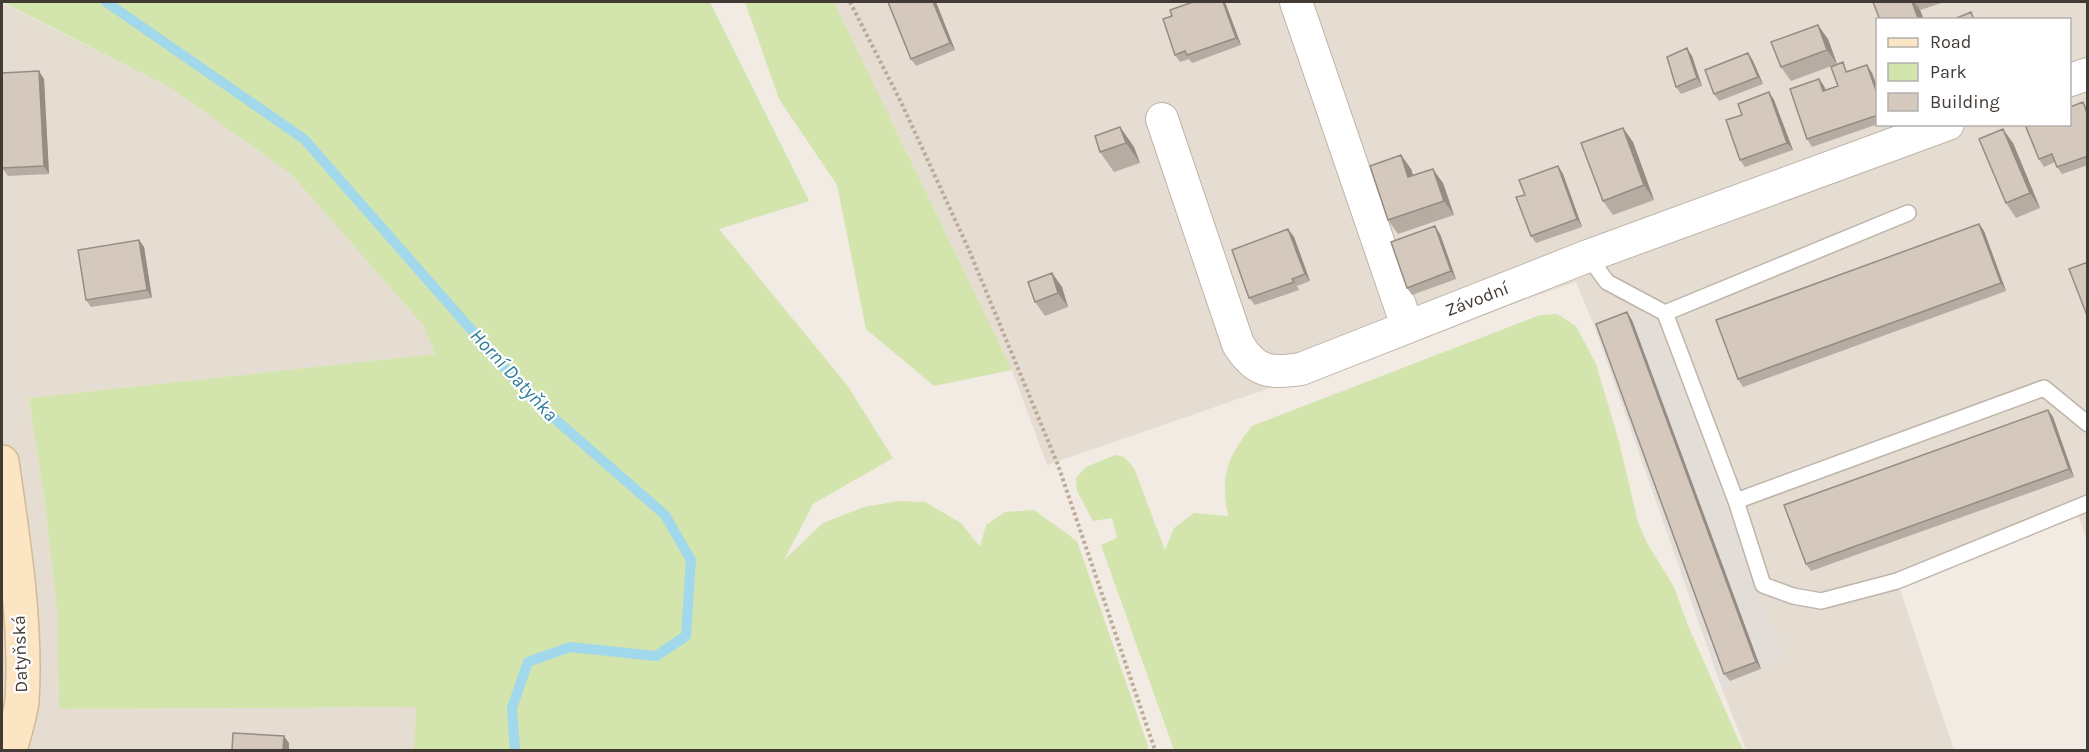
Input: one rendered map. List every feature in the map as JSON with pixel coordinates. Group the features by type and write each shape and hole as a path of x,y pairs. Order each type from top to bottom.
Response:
{"main road":[{"name":"Datyňská","path":"2,462 11,527 21,643 12,701 10,750"}],"street":[{"path":"1296,2 1407,326"},
{"path":"2071,80 2088,74"},
{"name":"Závodní","path":"1162,119 1238,344 1246,358 1257,367 1277,373 1301,369 1588,256 1943,126"}],"lane":[{"path":"1665,313 1908,213"},
{"path":"1588,256 1607,282 1665,313 1736,501 1763,585 1793,596 1821,602 1897,581 2088,503"},
{"path":"1736,501 2044,388 2088,424"}],"path":[{"path":"850,2 901,102 969,250 1058,465 1155,750"}],"shaded area":[{"path":"834,2 2087,2 2087,542 2076,508 1897,581 1954,750 1746,750 1722,689 1785,658 1651,309 1595,328 1576,282 1047,465 1012,370"},
{"path":"2,3 171,88 291,174 423,325 435,354 29,398 45,504 57,611 59,709 416,707 414,750 2,750"},
{"path":"1651,309 1785,658 1722,689 1595,328"}],"green space":[{"path":"2,2 710,2 809,201 719,229 847,385 893,458 813,504 784,560 823,523 864,507 899,501 925,502 961,523 980,547 986,525 1005,512 1034,510 1077,541 1148,746 1147,750 414,750 416,707 59,709 57,611 45,504 29,398 435,354 423,325 291,174 171,88"},
{"path":"745,2 834,2 1012,370 934,386 866,329 837,185 779,99"},
{"path":"1557,314 1576,326 1596,364 1618,438 1638,522 1647,543 1674,587 1689,628 1743,750 1174,750 1101,545 1117,538 1112,518 1093,521 1077,491 1076,478 1086,467 1115,455 1124,457 1134,468 1165,550 1174,528 1194,513 1228,516 1225,478 1231,458 1252,426 1540,315"}],"building":[{"path":"888,2 933,2 950,43 911,59"},
{"path":"1193,2 1223,2 1236,38 1187,55 1185,51 1175,55 1163,19 1172,16 1170,10"},
{"path":"1873,2 1912,2 1918,18 1879,18"},
{"path":"1971,12 1973,18 1957,18"},
{"path":"1818,25 1827,50 1781,67 1771,42"},
{"path":"1687,48 1697,78 1676,87 1667,57"},
{"path":"1748,53 1758,77 1714,94 1705,70"},
{"path":"1843,62 1846,72 1867,65 1876,90 1876,116 1807,139 1790,89 1819,79 1823,91 1838,86 1831,67"},
{"path":"39,71 44,166 2,168 2,73"},
{"path":"1769,92 1787,143 1740,160 1726,120 1742,115 1738,104"},
{"path":"2083,102 2088,116 2088,156 2057,167 2052,154 2039,159 2026,127 2071,126 2071,107"},
{"path":"1120,127 1126,143 1100,152 1095,136"},
{"path":"1623,128 1644,185 1603,201 1581,143"},
{"path":"2003,129 2030,193 2006,203 1979,139"},
{"path":"1401,155 1408,177 1433,169 1444,201 1388,220 1370,166"},
{"path":"1558,166 1577,219 1531,236 1516,197 1525,195 1519,180"},
{"path":"1979,224 2001,283 1738,379 1716,320"},
{"path":"1435,226 1451,271 1407,288 1391,242"},
{"path":"1288,229 1305,274 1292,279 1294,282 1249,298 1232,250"},
{"path":"139,240 147,290 86,300 78,250"},
{"path":"2088,262 2088,318 2069,269"},
{"path":"1052,273 1058,293 1035,302 1028,282"},
{"path":"1627,312 1756,662 1724,674 1596,324"},
{"path":"2048,410 2069,469 1806,564 1784,505"},
{"path":"233,733 284,736 283,750 232,750"}],"waterway":[{"name":"Horní Datyňka","path":"106,2 304,139 532,399 665,515 691,560 686,636 656,656 570,647 528,662 512,708 515,750"}]}
